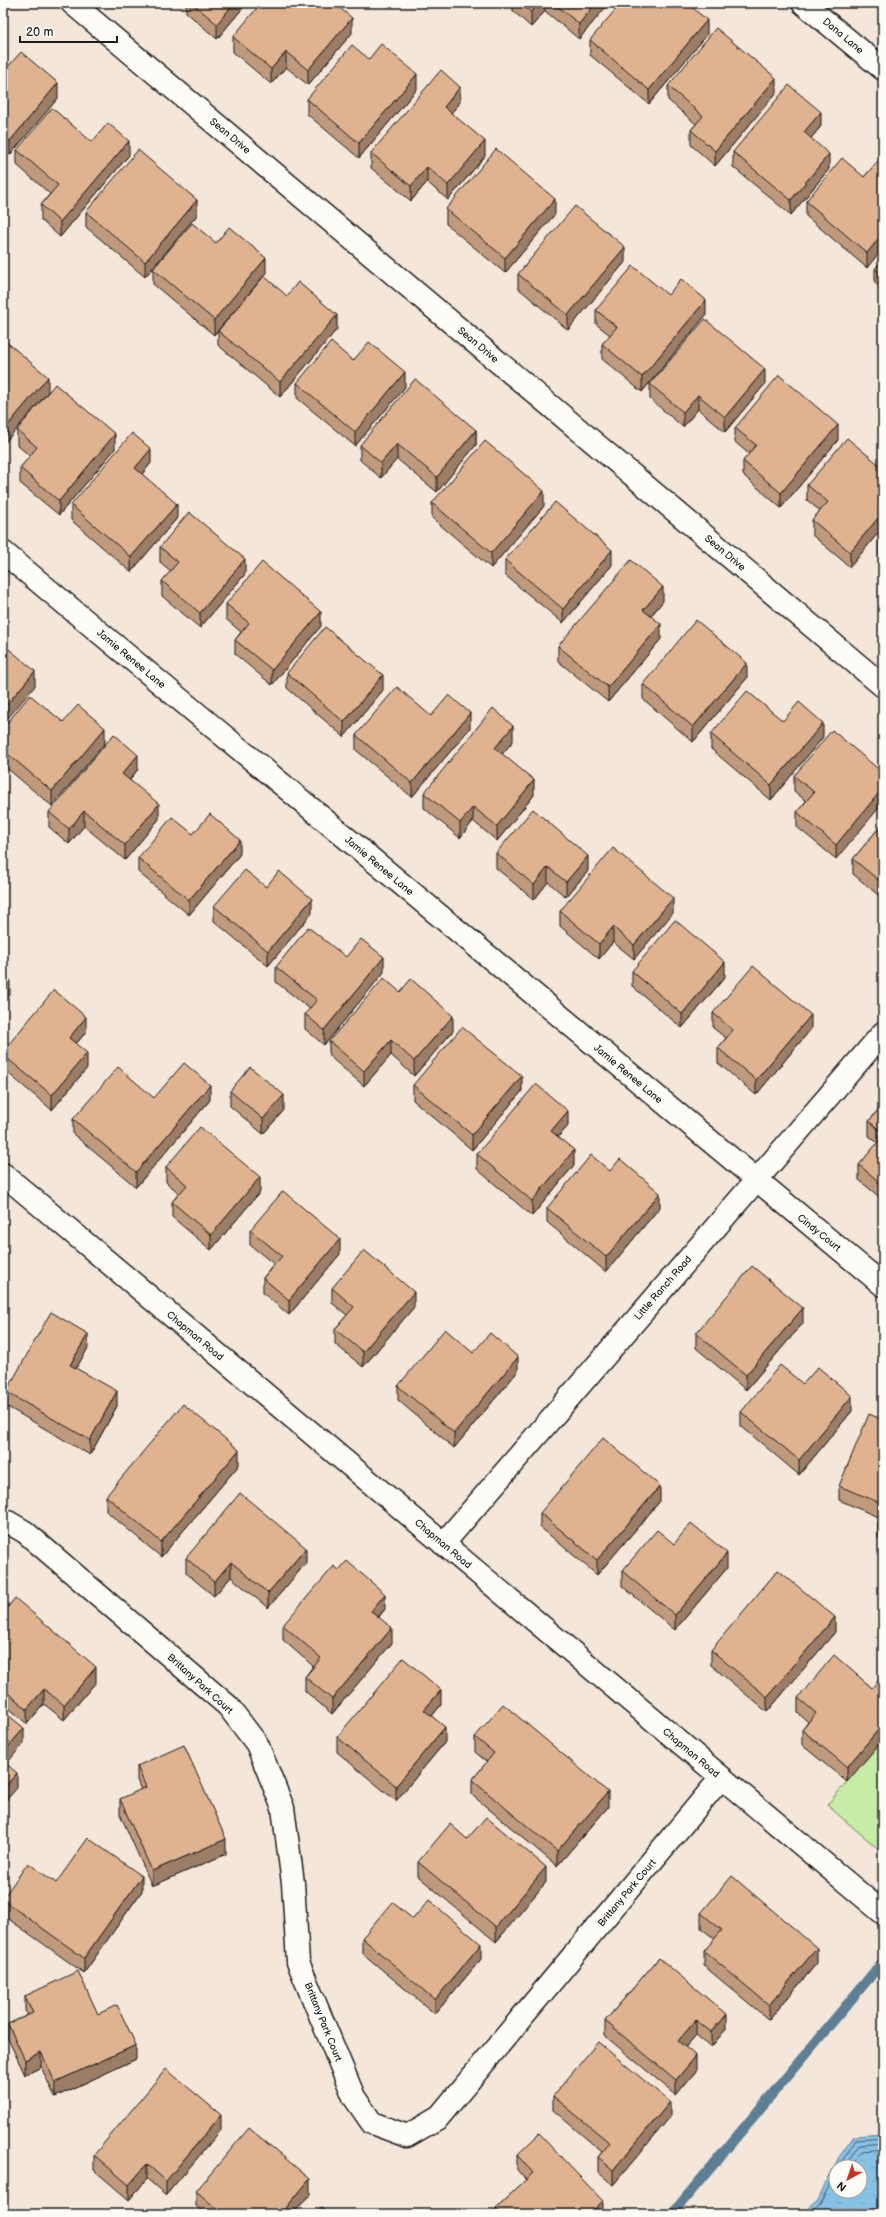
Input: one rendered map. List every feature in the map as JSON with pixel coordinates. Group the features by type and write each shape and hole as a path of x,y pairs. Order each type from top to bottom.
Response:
{"street":[{"name":"Sean Drive","path":"72,3 883,686"},
{"name":"Dana Lane","path":"803,3 883,69"},
{"name":"Jamie Renee Lane","path":"3,552 756,1181"},
{"name":"Little Ranch Road","path":"443,1544 883,1033"},
{"name":"Chapman Road","path":"3,1174 883,1914"},
{"name":"Cindy Court","path":"756,1181 883,1286"},
{"name":"Brittany Park Court","path":"3,1522 8,1522 25,1532 228,1706 257,1744 283,1808 293,1883 298,1962 354,2097 372,2123 407,2136 438,2118 721,1778"}],"green space":[{"path":"883,1740 883,1853 827,1805"}],"water":[{"path":"883,2134 883,2214 803,2214 817,2201 828,2179 828,2199 868,2199 868,2159 838,2159 854,2136"}],"building":[{"path":"192,3 234,3 217,24"},
{"path":"261,3 334,3 352,18 308,70 286,52 271,69 233,37"},
{"path":"520,3 539,3 531,12"},
{"path":"554,3 596,3 579,24"},
{"path":"621,3 687,3 707,20 649,90 590,40"},
{"path":"716,28 776,78 715,151 691,130 703,116 668,86"},
{"path":"381,44 417,74 359,143 307,99 352,45 369,59"},
{"path":"21,52 58,83 10,141 3,135 3,68 5,70"},
{"path":"441,70 460,87 444,107 485,141 448,185 427,167 411,186 371,153"},
{"path":"789,85 821,112 804,132 829,154 791,200 733,152"},
{"path":"52,108 92,142 108,123 129,141 60,222 41,205 58,185 17,150"},
{"path":"496,149 555,199 505,258 446,209"},
{"path":"138,150 197,200 145,262 86,212"},
{"path":"842,158 864,177 878,161 883,165 883,233 867,253 806,201"},
{"path":"575,206 625,247 568,315 518,274"},
{"path":"192,223 216,243 229,227 266,258 214,320 153,269"},
{"path":"883,259 883,275 875,269"},
{"path":"633,266 668,295 681,279 706,300 642,377 602,344 617,327 596,310"},
{"path":"264,276 287,296 298,282 337,315 280,382 218,331"},
{"path":"705,319 765,369 725,417 698,395 683,412 650,384"},
{"path":"3,339 48,377 3,431"},
{"path":"331,342 353,361 369,342 405,372 355,432 297,383"},
{"path":"779,375 838,425 781,493 743,461 756,445 735,428"},
{"path":"415,379 476,430 437,477 397,444 381,463 360,445"},
{"path":"55,384 115,434 59,501 20,468 37,447 17,430"},
{"path":"132,433 151,449 135,468 177,504 131,557 71,505"},
{"path":"847,438 883,468 883,512 850,552 812,520 828,502 807,485"},
{"path":"485,441 544,491 491,553 432,503"},
{"path":"555,502 612,550 563,609 505,560"},
{"path":"189,512 245,559 200,613 162,581 178,562 160,547"},
{"path":"883,535 883,544 879,541"},
{"path":"631,560 663,587 643,610 661,624 608,687 558,646"},
{"path":"262,562 321,612 272,670 235,640 249,623 226,604"},
{"path":"696,620 747,663 693,727 643,684"},
{"path":"325,627 383,675 344,722 287,673"},
{"path":"3,644 35,671 3,709"},
{"path":"397,687 431,716 449,695 470,713 412,783 356,735"},
{"path":"747,691 783,721 799,702 823,723 771,785 711,734"},
{"path":"30,695 63,722 78,705 105,728 52,791 3,750 3,728"},
{"path":"493,708 513,726 495,748 534,780 497,826 473,807 460,823 424,793"},
{"path":"832,730 883,773 883,788 836,845 797,812 814,792 794,776"},
{"path":"114,734 138,755 122,774 159,804 125,845 84,811 69,829 49,812"},
{"path":"533,809 588,856 566,882 548,867 534,885 496,853"},
{"path":"210,814 240,840 189,900 138,858 172,817 193,834"},
{"path":"883,823 883,884 853,859"},
{"path":"613,848 673,898 634,945 613,927 599,944 560,911"},
{"path":"245,870 266,887 279,871 312,899 268,951 214,906"},
{"path":"675,920 725,962 682,1014 632,971"},
{"path":"308,927 346,957 361,939 384,957 324,1030 305,1014 317,1000 276,967"},
{"path":"753,966 811,1015 756,1080 718,1048 733,1030 713,1013"},
{"path":"3,974 10,980 3,988"},
{"path":"384,978 400,992 411,979 453,1016 414,1061 391,1040 364,1071 329,1041"},
{"path":"54,990 86,1017 69,1038 87,1053 52,1095 3,1055 3,1051"},
{"path":"462,1027 522,1076 472,1135 413,1085"},
{"path":"184,1063 210,1085 136,1172 73,1119 118,1067 154,1098"},
{"path":"250,1067 284,1095 263,1119 230,1091"},
{"path":"536,1084 568,1111 551,1131 574,1150 532,1201 477,1154"},
{"path":"883,1104 883,1133 869,1121"},
{"path":"200,1127 260,1177 211,1235 172,1202 187,1185 166,1167"},
{"path":"883,1136 883,1185 859,1165"},
{"path":"591,1155 610,1171 620,1159 660,1193 606,1257 547,1208"},
{"path":"283,1191 340,1239 289,1300 263,1278 282,1256 250,1230"},
{"path":"364,1250 414,1292 363,1352 335,1329 354,1307 332,1288"},
{"path":"752,1266 803,1308 746,1375 696,1333"},
{"path":"51,1312 88,1334 70,1365 117,1391 90,1440 6,1392"},
{"path":"445,1329 473,1353 490,1333 518,1357 454,1433 398,1386"},
{"path":"780,1365 803,1384 818,1367 852,1396 799,1460 741,1412"},
{"path":"183,1404 239,1450 161,1542 106,1496"},
{"path":"869,1414 883,1420 883,1504 839,1486"},
{"path":"603,1438 660,1486 597,1560 540,1513"},
{"path":"240,1493 306,1548 268,1593 231,1562 214,1582 186,1558"},
{"path":"883,1510 883,1526 878,1523"},
{"path":"691,1523 727,1553 675,1615 622,1571 657,1530 674,1544"},
{"path":"347,1561 385,1594 371,1611 392,1628 332,1699 305,1677 321,1658 283,1625 334,1566 339,1570"},
{"path":"778,1570 835,1617 767,1697 711,1650"},
{"path":"15,1598 96,1667 64,1705 44,1689 27,1709 3,1689 3,1613"},
{"path":"834,1655 872,1688 883,1675 883,1724 847,1767 802,1730 816,1713 798,1698"},
{"path":"403,1658 441,1690 424,1710 445,1727 396,1786 337,1737"},
{"path":"503,1704 608,1792 557,1851 472,1780 494,1753 475,1737"},
{"path":"3,1711 24,1728 3,1753"},
{"path":"184,1745 226,1839 152,1871 120,1799 146,1787 137,1766"},
{"path":"3,1761 17,1773 3,1789"},
{"path":"486,1817 546,1867 496,1927 418,1862 450,1824 467,1839"},
{"path":"88,1838 142,1876 84,1958 3,1900 3,1898 28,1863 56,1883"},
{"path":"732,1876 817,1948 769,2005 704,1951 722,1930 701,1913"},
{"path":"429,1900 481,1944 435,2000 362,1938 392,1902 413,1919"},
{"path":"659,1958 726,2014 711,2032 696,2020 678,2041 696,2056 676,2080 605,2021"},
{"path":"78,1971 98,2014 117,2005 136,2045 55,2082 41,2052 25,2060 8,2024 33,2013 25,1996"},
{"path":"598,2042 670,2102 613,2170 598,2157 610,2143 553,2096"},
{"path":"166,2069 221,2115 166,2181 147,2164 129,2185 94,2155"},
{"path":"249,2128 310,2179 281,2214 223,2214 196,2191"},
{"path":"539,2134 603,2201 589,2214 502,2214 496,2208 533,2173 517,2155"},
{"path":"321,2208 329,2214 316,2214"}],"waterway":[{"path":"672,2214 880,1965"}]}
